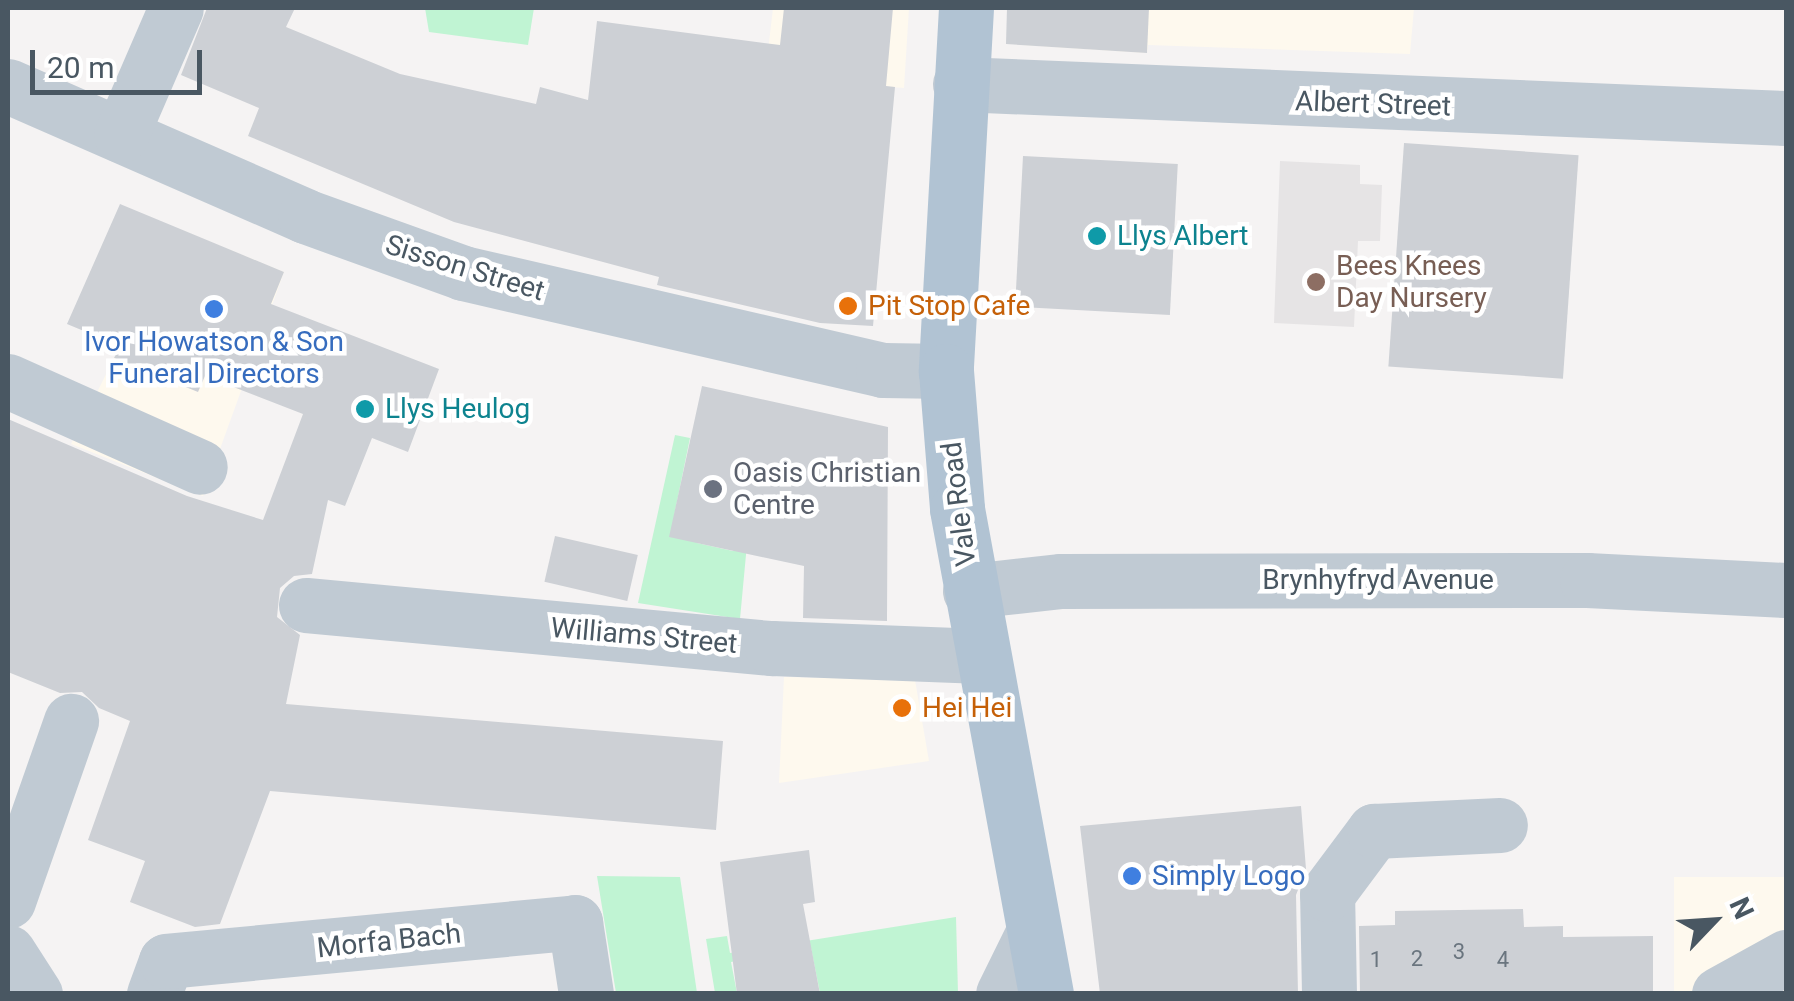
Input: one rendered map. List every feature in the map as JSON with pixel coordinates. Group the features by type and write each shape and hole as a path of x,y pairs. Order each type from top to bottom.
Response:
{"main road":[{"name":"Vale Road","path":"966,8 946,371 970,591 1046,994"}],"street":[{"path":"121,135 176,8"},
{"name":"Albert Street","path":"960,84 1786,118"},
{"name":"Sisson Street","path":"8,86 306,216 462,273 866,366 946,371"},
{"path":"8,381 200,467"},
{"name":"Brynhyfryd Avenue","path":"970,591 1061,580 1586,580 1786,590"},
{"name":"Williams Street","path":"306,605 772,648 982,656"},
{"path":"8,900 71,722"},
{"path":"1329,994 1327,894 1374,830 1500,825"},
{"name":"Morfa Bach","path":"154,994 166,961 575,922 586,994"},
{"path":"1003,994 1034,931"},
{"path":"8,952 35,994"},
{"path":"1718,994 1786,957"}],"shaded area":[{"path":"773,8 909,8 904,88 765,77"},
{"path":"1022,8 1414,8 1410,54 1148,45 1147,53 1022,45"},
{"name":"Bees Knees Day Nursery","path":"1280,161 1360,165 1360,184 1382,185 1380,241 1358,241 1354,327 1274,323"},
{"path":"179,229 284,272 203,496 71,444"},
{"path":"784,677 915,680 929,761 779,783"},
{"path":"1674,877 1786,877 1786,993 1674,993"}],"green space":[{"path":"425,8 534,8 528,45 429,32"},
{"path":"675,435 690,438 674,516 697,543 733,551 747,544 740,619 638,603"},
{"path":"597,876 680,877 697,993 616,993"},
{"path":"956,917 958,993 820,993 811,948 731,962 737,993 715,993 706,939 727,936 730,953"}],"building":[{"path":"207,8 295,8 286,27 400,74 536,104 540,87 588,100 597,21 780,45 784,8 893,8 886,86 895,87 873,326 820,323 657,285 659,277 454,222 248,136 259,108 181,75"},
{"path":"1007,8 1149,8 1147,53 1006,44"},
{"path":"1404,143 1579,155 1563,379 1388,366"},
{"name":"Llys Albert","path":"1023,156 1178,164 1170,315 1015,307"},
{"path":"120,204 284,272 271,304 439,369 408,452 372,438 345,506 328,500 312,574 294,576 280,588 277,617 300,635 286,704 723,741 716,830 270,791 220,924 195,927 130,902 145,861 88,840 130,721 99,708 82,692 60,693 8,672 8,419 187,496 263,520 303,414 205,376 198,392 114,358 120,346 67,324"},
{"path":"702,386 888,427 887,621 803,618 804,566 669,537"},
{"path":"555,536 638,555 627,601 544,582"},
{"path":"1301,806 1306,869 1296,895 1298,994 1100,994 1080,826"},
{"path":"809,850 815,902 803,904 820,994 737,994 720,862"},
{"path":"1523,909 1524,927 1563,926 1563,937 1653,936 1653,994 1360,994 1359,926 1395,925 1395,911"}],"place":[{"name":"Llys Albert","path":"1097,236"},
{"name":"Bees Knees Day Nursery","path":"1316,282"},
{"name":"Pit Stop Cafe","path":"848,306"},
{"name":"Ivor Howatson & Son Funeral Directors","path":"214,309"},
{"name":"Llys Heulog","path":"365,409"},
{"name":"Oasis Christian Centre","path":"713,489"},
{"name":"Hei Hei","path":"902,708"},
{"name":"Simply Logo","path":"1132,876"}]}
